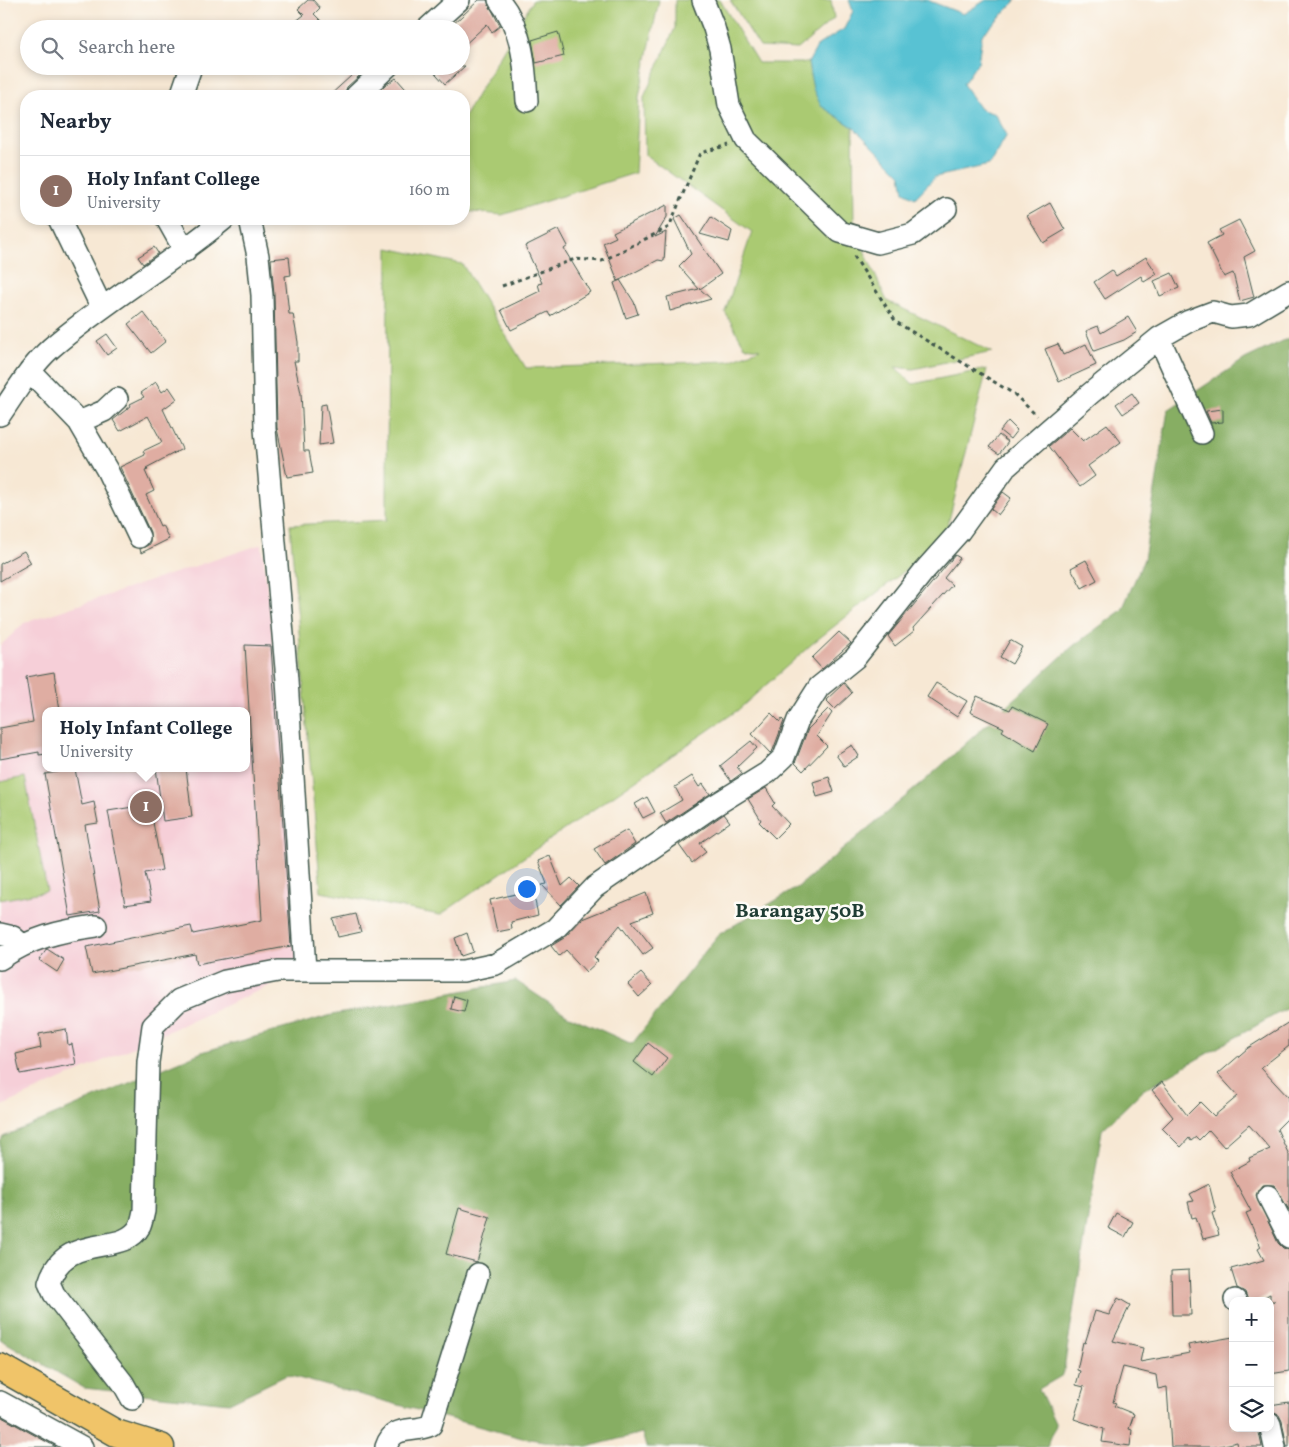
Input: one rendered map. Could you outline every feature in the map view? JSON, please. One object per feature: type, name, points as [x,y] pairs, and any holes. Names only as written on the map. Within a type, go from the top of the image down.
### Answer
[{"type":"main road","points":[[0,1368],[64,1404],[115,1440],[161,1447]]},
{"type":"street","points":[[437,20],[459,0]]},
{"type":"street","points":[[499,0],[509,13],[519,36],[525,61],[527,101]]},
{"type":"street","points":[[703,0],[716,35],[728,105],[746,140],[840,232],[878,243],[913,234],[946,209]]},
{"type":"street","points":[[183,90],[188,75]]},
{"type":"street","points":[[362,90],[378,75]]},
{"type":"street","points":[[62,225],[102,308]]},
{"type":"street","points":[[170,225],[185,251]]},
{"type":"street","points":[[0,415],[30,371],[50,349],[102,308],[185,251],[217,225]]},
{"type":"street","points":[[251,225],[258,256],[262,295],[265,429],[287,680],[305,970]]},
{"type":"street","points":[[132,1399],[123,1383],[54,1294],[49,1283],[59,1263],[82,1248],[125,1238],[139,1227],[144,1210],[148,1062],[154,1026],[179,1000],[225,981],[278,971],[463,971],[496,964],[555,929],[595,887],[696,817],[767,773],[784,756],[798,720],[819,687],[855,658],[924,571],[959,532],[1006,468],[1050,429],[1159,338],[1189,321],[1214,312],[1230,317],[1249,315],[1289,291]]},
{"type":"street","points":[[1159,338],[1202,433]]},
{"type":"street","points":[[30,371],[79,422],[106,470],[139,537]]},
{"type":"street","points":[[79,422],[104,411],[117,399]]},
{"type":"street","points":[[0,959],[34,939],[62,930],[96,926]]},
{"type":"street","points":[[0,934],[12,937],[22,945]]},
{"type":"street","points":[[1268,1196],[1289,1237]]},
{"type":"street","points":[[386,1447],[394,1433],[423,1429],[431,1425],[434,1420],[478,1274]]},
{"type":"street","points":[[0,1402],[82,1447]]},
{"type":"street","points":[[50,1429],[64,1404]]},
{"type":"street","points":[[1272,1432],[1275,1447]]},
{"type":"path","points":[[502,286],[575,259],[602,261],[669,227],[700,154],[746,140]]},
{"type":"path","points":[[840,232],[896,322],[1014,394],[1050,429]]},
{"type":"shaded area","points":[[262,544],[311,967],[0,1107],[0,646],[24,623]]},
{"type":"green space","points":[[533,0],[659,0],[639,97],[635,173],[502,215],[470,212],[470,107]]},
{"type":"green space","points":[[675,0],[720,0],[758,63],[808,63],[813,87],[820,102],[825,108],[853,127],[854,228],[887,301],[992,352],[913,369],[895,367],[913,384],[987,369],[944,540],[813,643],[738,710],[440,915],[321,892],[290,525],[387,520],[388,248],[462,264],[526,368],[729,361],[760,349],[745,347],[725,312],[752,232],[645,155],[644,97],[675,28]]},
{"type":"green space","points":[[730,0],[831,0],[834,18],[798,49],[760,47]]},
{"type":"green space","points":[[1289,338],[1289,1007],[1143,1090],[1102,1130],[1063,1375],[1039,1389],[1056,1425],[1047,1447],[646,1447],[642,1433],[587,1447],[522,1438],[287,1375],[229,1403],[84,1388],[0,1339],[0,1142],[3,1137],[202,1052],[332,1015],[516,981],[567,1015],[632,1044],[718,935],[798,887],[930,776],[1073,646],[1122,610],[1144,559],[1168,410],[1245,359]]},
{"type":"green space","points":[[25,777],[47,891],[0,900],[0,782]]},
{"type":"water","points":[[849,0],[927,0],[963,14],[986,0],[1017,0],[982,35],[978,62],[963,84],[980,109],[995,114],[1007,135],[989,165],[935,177],[915,198],[904,192],[901,175],[853,127],[821,106],[813,89],[808,63],[818,45],[844,29],[853,11]]},
{"type":"building","points":[[308,0],[313,0],[320,8],[314,14],[320,20],[298,20],[304,15],[298,9]]},
{"type":"building","points":[[479,0],[487,0],[500,26],[492,32],[487,24],[470,40],[470,20],[458,20]]},
{"type":"building","points":[[558,32],[564,56],[536,63],[532,40]]},
{"type":"building","points":[[352,75],[360,75],[346,90],[336,90]]},
{"type":"building","points":[[437,75],[455,75],[445,84]]},
{"type":"building","points":[[396,78],[407,90],[380,90]]},
{"type":"building","points":[[1050,203],[1065,230],[1043,243],[1027,216]]},
{"type":"building","points":[[667,205],[667,217],[655,237],[666,232],[664,261],[658,260],[618,281],[603,243],[616,237],[613,232]]},
{"type":"building","points":[[681,215],[721,274],[700,289],[711,299],[670,311],[667,297],[699,289],[679,266],[691,254],[674,219]]},
{"type":"building","points":[[711,217],[732,231],[729,242],[700,234]]},
{"type":"building","points":[[1239,220],[1255,251],[1244,257],[1254,297],[1240,301],[1233,273],[1224,277],[1207,243],[1222,235],[1219,230]]},
{"type":"building","points":[[559,229],[568,246],[564,249],[590,292],[550,316],[548,312],[511,330],[501,310],[540,291],[538,284],[542,283],[525,246]]},
{"type":"building","points":[[154,247],[158,253],[143,264],[138,257]]},
{"type":"building","points":[[289,257],[291,275],[285,276],[289,314],[293,314],[298,342],[298,361],[294,361],[301,393],[304,451],[309,451],[313,473],[287,477],[277,428],[274,295],[271,259]]},
{"type":"building","points":[[1146,257],[1157,274],[1144,282],[1141,276],[1105,299],[1094,282],[1112,270],[1116,276]]},
{"type":"building","points":[[1172,273],[1179,288],[1160,296],[1154,281]]},
{"type":"building","points":[[620,280],[634,302],[638,314],[626,318],[614,283]]},
{"type":"building","points":[[143,312],[166,341],[151,353],[128,324]]},
{"type":"building","points":[[1128,317],[1137,332],[1124,340],[1094,351],[1086,331],[1098,326],[1101,333]]},
{"type":"building","points":[[107,334],[117,348],[107,355],[97,341]]},
{"type":"building","points":[[1058,344],[1063,355],[1086,344],[1096,365],[1059,382],[1045,349]]},
{"type":"building","points":[[156,382],[162,392],[169,387],[177,399],[163,409],[182,449],[146,468],[148,470],[145,471],[154,491],[146,495],[160,526],[162,525],[169,539],[141,553],[140,549],[150,544],[150,532],[120,467],[145,455],[143,451],[162,442],[148,416],[120,431],[113,420],[131,406],[130,404],[144,397],[141,393]]},
{"type":"building","points":[[1132,393],[1139,403],[1123,414],[1116,404]]},
{"type":"building","points":[[326,404],[333,443],[319,445],[321,405]]},
{"type":"building","points":[[1223,409],[1223,422],[1211,423],[1206,411]]},
{"type":"building","points":[[1008,421],[1017,430],[1010,439],[1000,431]]},
{"type":"building","points":[[1107,424],[1121,442],[1088,466],[1095,476],[1080,487],[1049,446],[1070,428],[1083,441]]},
{"type":"building","points":[[999,435],[1008,442],[999,454],[989,447]]},
{"type":"building","points":[[1003,492],[1011,498],[998,515],[991,509]]},
{"type":"building","points":[[24,551],[31,563],[0,581],[0,564]]},
{"type":"building","points":[[955,555],[960,558],[944,578],[952,585],[913,628],[914,631],[895,646],[888,636]]},
{"type":"building","points":[[1086,560],[1097,580],[1082,588],[1071,568]]},
{"type":"building","points":[[839,632],[851,643],[822,669],[812,658]]},
{"type":"building","points":[[1010,640],[1022,647],[1012,664],[1000,657]]},
{"type":"building","points":[[245,645],[271,646],[291,946],[197,964],[195,954],[92,974],[86,947],[191,926],[193,934],[262,920]]},
{"type":"building","points":[[54,672],[59,707],[42,707],[42,755],[39,755],[39,752],[0,759],[0,728],[33,722],[26,677]]},
{"type":"building","points":[[844,683],[852,693],[835,709],[826,700]]},
{"type":"building","points":[[936,683],[967,701],[957,717],[927,697]]},
{"type":"building","points":[[977,696],[1010,710],[1012,706],[1048,724],[1035,751],[1002,731],[1004,728],[970,712]]},
{"type":"building","points":[[828,709],[832,713],[817,736],[827,746],[803,771],[795,763],[808,729]]},
{"type":"building","points":[[771,713],[780,722],[782,719],[784,721],[773,750],[770,753],[752,734]]},
{"type":"building","points":[[751,741],[757,748],[737,767],[742,773],[731,781],[720,766]]},
{"type":"building","points":[[852,745],[859,756],[844,766],[836,755]]},
{"type":"building","points":[[76,772],[82,805],[94,802],[98,823],[85,825],[100,911],[70,916],[45,774]]},
{"type":"building","points":[[157,772],[186,772],[192,817],[163,821]]},
{"type":"building","points":[[692,776],[699,787],[703,784],[710,794],[666,823],[660,813],[682,800],[675,787]]},
{"type":"building","points":[[829,777],[834,792],[817,797],[813,782]]},
{"type":"building","points":[[766,788],[775,803],[772,806],[789,824],[775,838],[759,822],[761,820],[748,799]]},
{"type":"building","points":[[647,797],[655,812],[643,818],[635,804]]},
{"type":"building","points":[[133,807],[136,820],[152,817],[162,870],[145,873],[151,901],[125,905],[108,811]]},
{"type":"building","points":[[724,814],[730,822],[700,843],[706,852],[692,863],[679,845]]},
{"type":"building","points":[[627,830],[635,844],[605,865],[594,849]]},
{"type":"building","points":[[550,856],[562,886],[571,878],[579,886],[561,905],[542,885],[547,884],[538,861]]},
{"type":"building","points":[[532,887],[538,915],[511,922],[512,929],[497,932],[490,900],[520,893],[519,890]]},
{"type":"building","points":[[646,893],[653,913],[632,921],[653,948],[643,955],[620,925],[594,957],[598,961],[586,972],[566,950],[559,956],[551,946],[564,938],[582,919]]},
{"type":"building","points":[[356,914],[361,932],[338,937],[333,919]]},
{"type":"building","points":[[467,933],[473,952],[461,956],[455,938]]},
{"type":"building","points":[[47,949],[64,960],[57,972],[39,960]]},
{"type":"building","points":[[641,973],[652,985],[639,997],[628,984]]},
{"type":"building","points":[[454,996],[467,1000],[464,1012],[451,1009]]},
{"type":"building","points":[[1289,1022],[1289,1046],[1261,1068],[1289,1098],[1289,1117],[1277,1129],[1289,1155],[1289,1210],[1274,1185],[1262,1185],[1256,1195],[1278,1243],[1283,1248],[1289,1250],[1289,1371],[1274,1373],[1274,1297],[1270,1297],[1270,1294],[1264,1297],[1247,1297],[1245,1292],[1237,1288],[1231,1269],[1264,1260],[1258,1249],[1261,1247],[1246,1213],[1251,1211],[1230,1172],[1250,1161],[1249,1158],[1270,1149],[1249,1125],[1224,1147],[1209,1130],[1199,1140],[1196,1137],[1191,1141],[1189,1138],[1181,1147],[1162,1128],[1173,1117],[1152,1090],[1162,1082],[1187,1115],[1200,1102],[1214,1116],[1238,1096],[1218,1074],[1248,1048]]},
{"type":"building","points":[[66,1029],[68,1045],[72,1044],[76,1064],[20,1074],[16,1054],[41,1048],[39,1034]]},
{"type":"building","points":[[648,1043],[667,1058],[653,1077],[634,1062]]},
{"type":"building","points":[[1209,1184],[1216,1212],[1212,1213],[1219,1235],[1203,1239],[1196,1217],[1192,1218],[1188,1202],[1194,1201],[1190,1194]]},
{"type":"building","points":[[459,1208],[490,1217],[477,1262],[446,1254]]},
{"type":"building","points":[[1116,1213],[1133,1222],[1125,1237],[1108,1228]]},
{"type":"building","points":[[1189,1270],[1191,1315],[1172,1315],[1171,1271]]},
{"type":"building","points":[[1118,1298],[1130,1305],[1113,1341],[1143,1348],[1140,1362],[1190,1353],[1188,1345],[1229,1338],[1229,1432],[1259,1432],[1262,1447],[1238,1447],[1237,1442],[1215,1447],[1171,1447],[1167,1387],[1158,1389],[1156,1375],[1123,1367],[1113,1402],[1116,1403],[1114,1406],[1134,1414],[1129,1429],[1132,1430],[1130,1446],[1102,1442],[1104,1429],[1074,1419],[1084,1387],[1076,1385],[1080,1371],[1077,1370],[1083,1342],[1085,1343],[1095,1311],[1109,1315]]},
{"type":"building","points":[[1289,1402],[1289,1447],[1287,1447],[1282,1421],[1279,1415],[1274,1413],[1274,1404]]},
{"type":"building","points":[[0,1416],[56,1447],[0,1447]]},
{"type":"place","name":"Holy Infant College","points":[[146,807]]},
{"type":"district","name":"Barangay 50B","points":[[800,910]]}]
